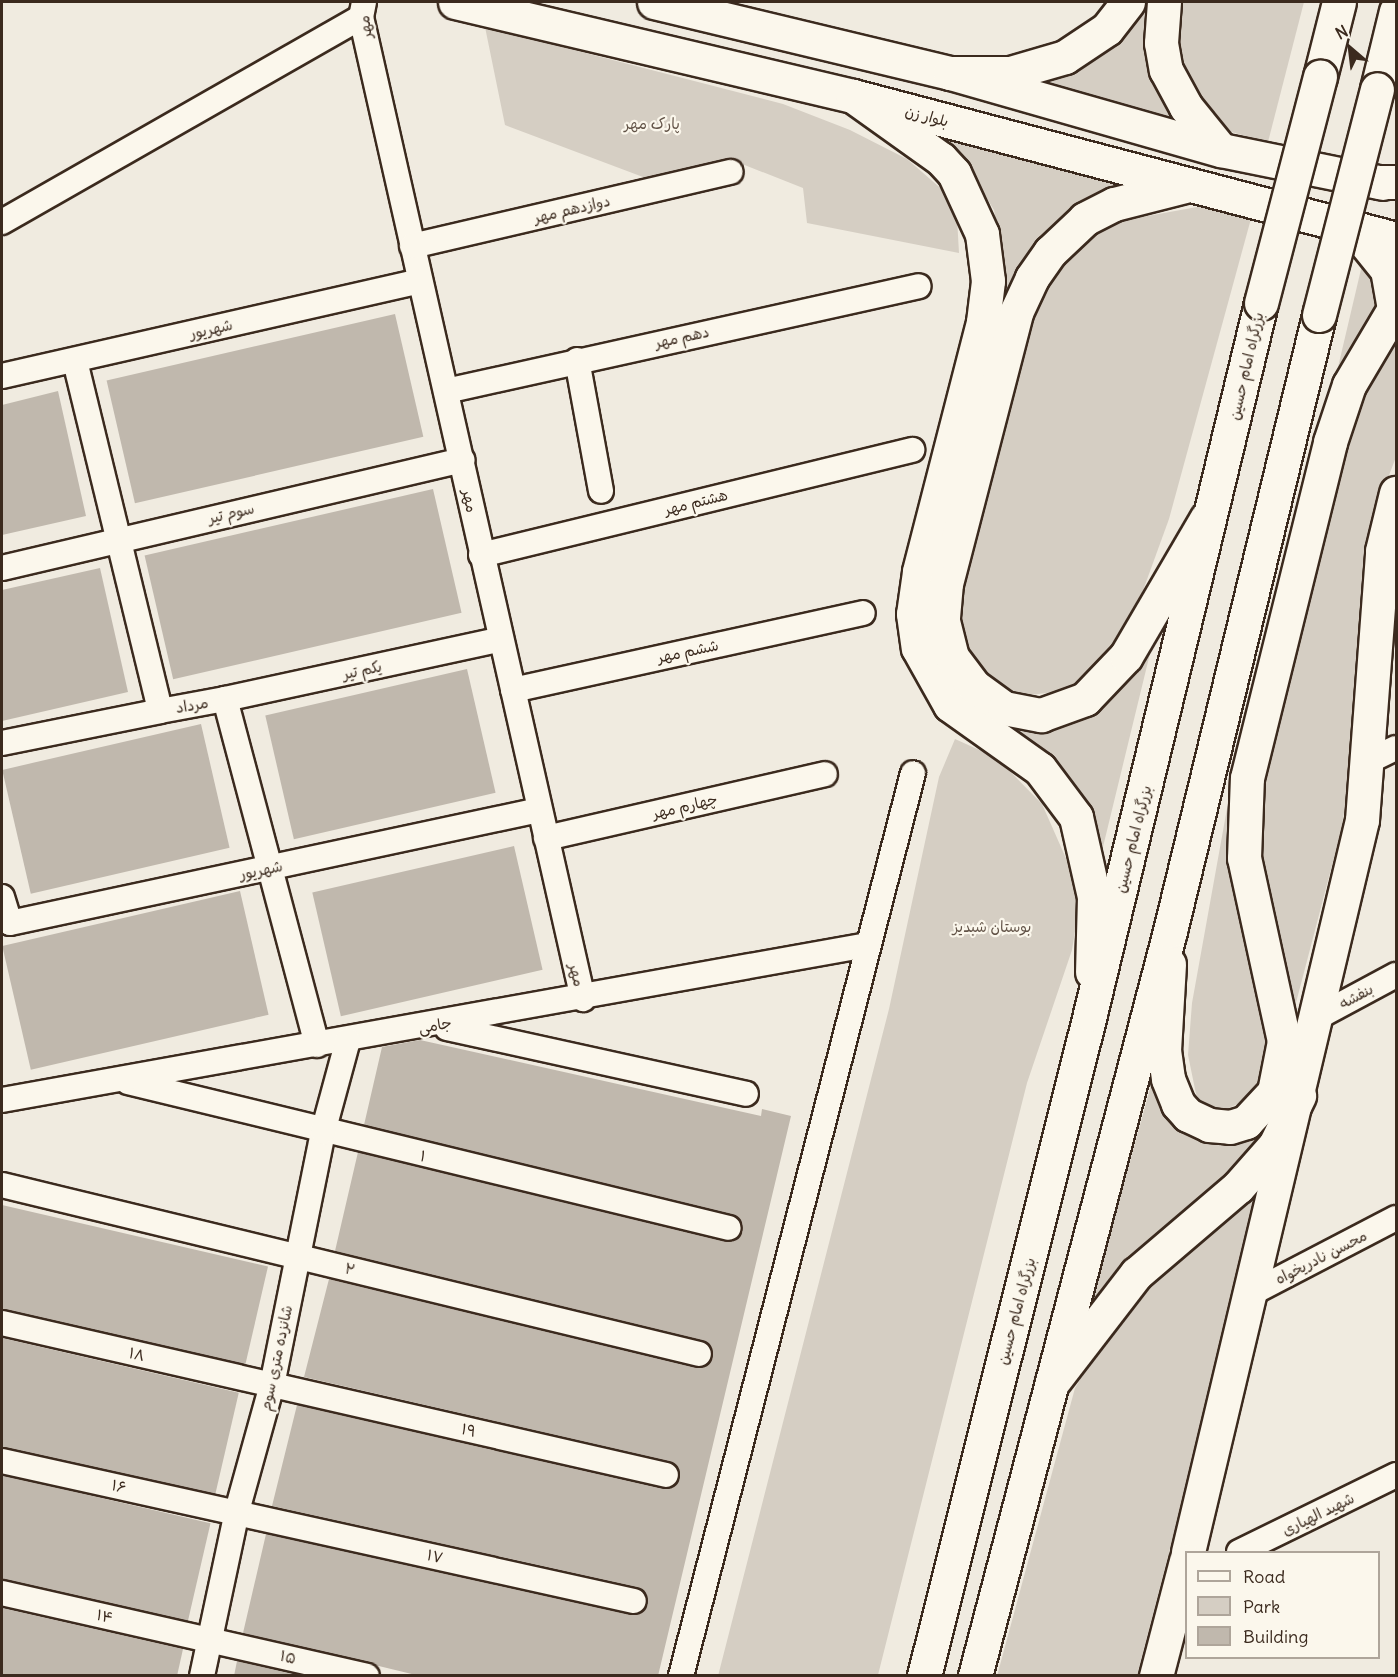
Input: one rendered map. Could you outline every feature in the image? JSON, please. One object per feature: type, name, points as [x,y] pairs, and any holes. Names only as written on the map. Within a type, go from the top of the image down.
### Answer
[{"type":"main road","name":"بلوار زن","points":[[455,2],[853,96],[1185,186],[1396,239]]},
{"type":"main road","points":[[654,2],[950,73],[1221,150],[1391,183]]},
{"type":"main road","points":[[950,73],[1010,73],[1065,57],[1107,29],[1128,2]]},
{"type":"main road","points":[[1164,2],[1161,43],[1166,70],[1186,107],[1221,150]]},
{"type":"main road","name":"بزرگراه امام حسین","points":[[924,1676],[1090,1014],[1214,507],[1261,303],[1339,2]]},
{"type":"main road","points":[[975,1676],[1170,931],[1319,315],[1396,11]]},
{"type":"main road","points":[[853,96],[941,159],[958,182],[981,234],[988,281],[982,322],[919,572],[913,614],[918,648],[950,705],[1040,769],[1077,817],[1094,897],[1090,1014]]},
{"type":"main road","points":[[1185,186],[1114,204],[1085,219],[1050,252],[1032,278],[1016,314],[946,583],[943,621],[947,643],[960,670],[989,699],[1019,713],[1066,710],[1084,699],[1126,656],[1214,507]]},
{"type":"main road","points":[[1170,931],[1164,1050],[1172,1091],[1188,1115],[1209,1125],[1230,1127],[1246,1122],[1274,1092],[1284,1041],[1244,858],[1247,778],[1330,442],[1349,385],[1394,309],[1387,270],[1353,229]]},
{"type":"main road","points":[[1190,1551],[1246,1296],[1299,1096],[1362,820],[1365,763],[1396,493]]},
{"type":"main road","points":[[1049,1387],[1136,1274],[1238,1187],[1275,1145],[1299,1096]]},
{"type":"main road","points":[[1156,1676],[1185,1572]]},
{"type":"street","points":[[2,222],[363,9]]},
{"type":"street","name":"مهر","points":[[363,9],[419,281],[462,460],[498,640],[513,690],[583,999]]},
{"type":"street","name":"دوازدهم مهر","points":[[412,246],[731,172]]},
{"type":"street","name":"شهریور","points":[[2,376],[419,281]]},
{"type":"street","name":"دهم مهر","points":[[446,391],[576,360],[918,286]]},
{"type":"street","points":[[576,360],[601,491]]},
{"type":"street","name":"مرداد","points":[[75,361],[160,711],[225,699],[317,1045]]},
{"type":"street","name":"هشتم مهر","points":[[481,555],[912,450]]},
{"type":"street","name":"سوم تیر","points":[[2,568],[462,460]]},
{"type":"street","name":"ششم مهر","points":[[513,690],[863,613]]},
{"type":"street","name":"یکم تیر","points":[[225,699],[498,640]]},
{"type":"street","points":[[2,743],[160,711]]},
{"type":"street","points":[[1365,763],[1396,748]]},
{"type":"street","points":[[681,1676],[913,773]]},
{"type":"street","name":"چهارم مهر","points":[[546,838],[825,774]]},
{"type":"street","name":"شهریور","points":[[2,897],[6,924],[539,810]]},
{"type":"street","name":"جامی","points":[[2,1100],[583,999],[867,945]]},
{"type":"street","name":"بنفشه","points":[[1316,1018],[1396,975]]},
{"type":"street","points":[[434,1025],[746,1094]]},
{"type":"street","name":"شانزده متری سوم","points":[[202,1676],[237,1511],[272,1385],[323,1132],[348,1040]]},
{"type":"street","name":"۱","points":[[119,1080],[323,1132],[729,1228]]},
{"type":"street","name":"۲","points":[[2,1185],[699,1354]]},
{"type":"street","name":"محسن نادریخواه","points":[[1246,1296],[1396,1218]]},
{"type":"street","name":"۱۸","points":[[2,1323],[272,1385]]},
{"type":"street","name":"۱۹","points":[[272,1385],[666,1475]]},
{"type":"street","name":"۱۶","points":[[2,1461],[237,1511]]},
{"type":"street","name":"شهید الهیاری","points":[[1241,1551],[1396,1475]]},
{"type":"street","name":"۱۷","points":[[237,1511],[634,1601]]},
{"type":"street","name":"۱۴","points":[[2,1593],[209,1639]]},
{"type":"street","name":"۱۵","points":[[209,1639],[367,1676]]},
{"type":"green space","points":[[1140,2],[1153,2],[1186,122],[1030,81]]},
{"type":"green space","points":[[1177,2],[1304,2],[1268,142],[1220,129],[1182,75],[1175,29]]},
{"type":"green space","name":"پارک مهر","points":[[485,27],[783,104],[850,130],[907,159],[945,192],[957,218],[959,253],[807,223],[803,188],[737,162],[651,180],[505,125]]},
{"type":"green space","points":[[929,132],[1141,188],[1079,204],[1056,222],[1026,255],[999,318],[1003,265],[994,210],[973,176]]},
{"type":"green space","points":[[1208,205],[1252,215],[1169,519],[1141,596],[1101,666],[1070,690],[1022,696],[1002,689],[967,653],[958,617],[958,587],[1038,303],[1070,251],[1109,223]]},
{"type":"green space","points":[[1362,265],[1375,269],[1386,297],[1331,397]]},
{"type":"green space","points":[[1396,338],[1396,457],[1378,504],[1351,769],[1341,831],[1292,1018],[1256,864],[1270,746],[1344,428],[1385,348]]},
{"type":"green space","points":[[1154,637],[1102,851],[1015,732],[1059,728],[1084,717]]},
{"type":"green space","name":"بوستان شبدیز","points":[[955,739],[997,758],[1042,804],[1076,881],[1078,913],[1072,950],[1027,1083],[878,1675],[718,1676],[889,1009],[939,777]]},
{"type":"green space","points":[[1228,803],[1230,855],[1269,1027],[1267,1072],[1249,1099],[1224,1110],[1203,1104],[1196,1094],[1188,1055],[1192,1003]]},
{"type":"green space","points":[[1154,1074],[1226,1142],[1247,1140],[1272,1125],[1273,1135],[1090,1307]]},
{"type":"green space","points":[[1265,1184],[1137,1675],[997,1676],[1075,1388],[1132,1292]]},
{"type":"building","points":[[395,314],[423,437],[135,503],[107,381]]},
{"type":"building","points":[[58,391],[86,516],[2,535],[2,405]]},
{"type":"building","points":[[433,489],[462,613],[173,679],[145,556]]},
{"type":"building","points":[[100,568],[128,692],[2,721],[2,590]]},
{"type":"building","points":[[467,669],[496,793],[294,839],[265,716]]},
{"type":"building","points":[[201,724],[230,848],[31,894],[2,770]]},
{"type":"building","points":[[514,846],[543,970],[341,1016],[312,893]]},
{"type":"building","points":[[240,891],[269,1015],[31,1070],[2,946]]},
{"type":"building","points":[[420,1040],[761,1116],[762,1109],[791,1116],[658,1676],[420,1676],[243,1633],[266,1534],[631,1615],[639,1614],[648,1605],[647,1596],[637,1587],[272,1506],[297,1405],[663,1489],[671,1488],[680,1479],[679,1470],[669,1461],[304,1377],[329,1279],[696,1368],[704,1367],[713,1358],[712,1349],[702,1340],[335,1251],[358,1152],[726,1242],[734,1241],[743,1232],[742,1223],[732,1214],[364,1125],[382,1047]]},
{"type":"building","points":[[2,1205],[268,1266],[245,1368],[2,1312]]},
{"type":"building","points":[[2,1338],[239,1393],[214,1499],[2,1450]]},
{"type":"building","points":[[2,1475],[211,1523],[187,1624],[2,1582]]},
{"type":"building","points":[[2,1608],[183,1649],[177,1676],[2,1676]]},
{"type":"building","points":[[237,1661],[301,1676],[234,1676]]}]
